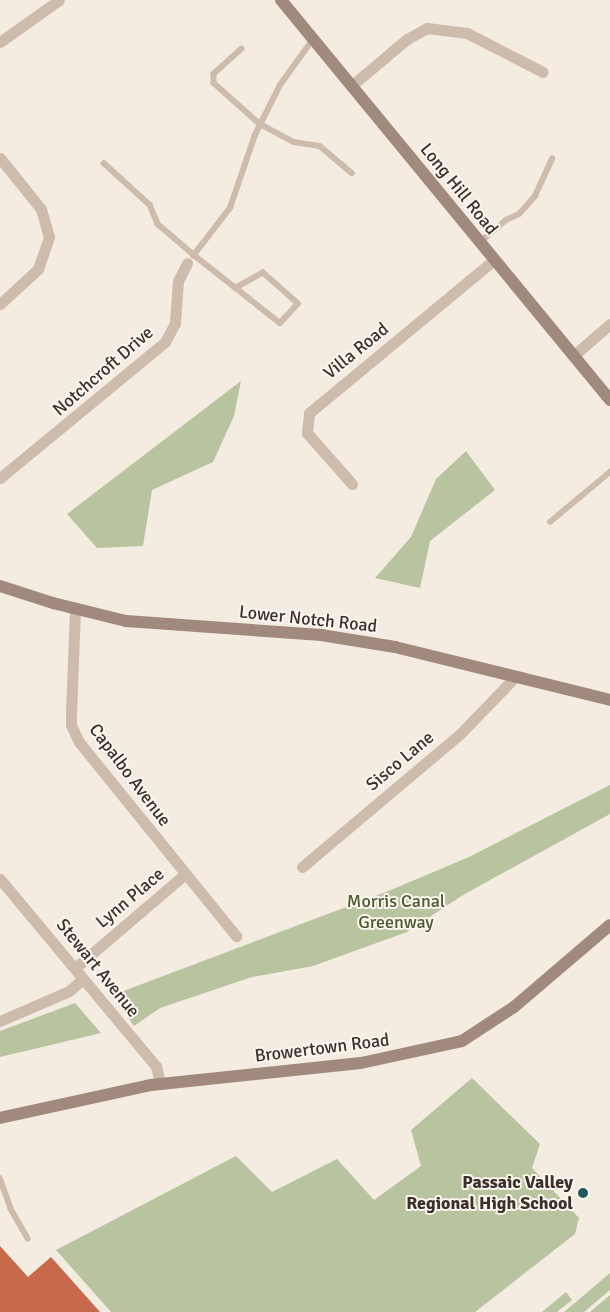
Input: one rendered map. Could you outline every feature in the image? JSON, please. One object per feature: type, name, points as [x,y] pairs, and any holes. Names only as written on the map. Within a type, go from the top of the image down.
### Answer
[{"type":"street","points":[[0,42],[59,0]]},
{"type":"street","name":"Long Hill Road","points":[[281,0],[610,400]]},
{"type":"street","points":[[351,86],[407,39],[427,28],[467,33],[542,72]]},
{"type":"street","points":[[0,158],[41,208],[49,237],[38,269],[0,304]]},
{"type":"street","name":"Notchcroft Drive","points":[[0,478],[165,342],[175,323],[178,281],[191,259]]},
{"type":"street","name":"Villa Road","points":[[352,484],[307,433],[309,414],[494,260]]},
{"type":"street","points":[[573,356],[610,324]]},
{"type":"street","name":"Lower Notch Road","points":[[0,586],[75,609],[140,622],[322,635],[436,655],[610,700]]},
{"type":"street","name":"Capalbo Avenue","points":[[75,609],[71,712],[75,733],[236,936]]},
{"type":"street","name":"Sisco Lane","points":[[302,868],[460,734],[516,676]]},
{"type":"street","name":"Lynn Place","points":[[74,968],[185,874]]},
{"type":"street","name":"Stewart Avenue","points":[[0,878],[156,1066],[160,1084]]},
{"type":"street","name":"Browertown Road","points":[[0,1118],[160,1084],[361,1063],[462,1041],[514,1007],[610,925]]},
{"type":"street","points":[[0,1021],[69,991],[83,979]]},
{"type":"lane","points":[[191,259],[230,208],[260,124],[280,85],[313,39]]},
{"type":"lane","points":[[242,49],[214,74],[214,82],[260,124],[294,142],[320,146],[352,172]]},
{"type":"lane","points":[[480,242],[506,220],[519,214],[535,196],[552,159]]},
{"type":"lane","points":[[104,163],[150,205],[158,224],[191,259],[236,288],[280,323],[298,304],[263,273],[236,288]]},
{"type":"lane","points":[[550,522],[610,472]]},
{"type":"lane","points":[[0,1178],[11,1209],[28,1239]]},
{"type":"green space","points":[[241,381],[234,416],[213,462],[152,490],[143,546],[97,548],[67,514]]},
{"type":"green space","points":[[466,451],[495,490],[430,541],[420,588],[375,578],[411,537],[436,479]]},
{"type":"green space","name":"Morris Canal Greenway","points":[[610,785],[610,814],[463,895],[407,932],[313,966],[252,977],[160,1008],[134,1026],[113,995],[386,892],[469,857]]},
{"type":"green space","points":[[75,1003],[101,1033],[0,1057],[0,1031]]},
{"type":"green space","points":[[472,1078],[540,1144],[532,1168],[579,1218],[575,1234],[475,1312],[111,1312],[56,1250],[236,1156],[272,1192],[337,1159],[374,1200],[421,1166],[411,1130]]},
{"type":"green space","points":[[610,1273],[610,1290],[584,1312],[564,1312]]},
{"type":"green space","points":[[566,1292],[572,1300],[557,1312],[542,1312]]},
{"type":"green space","points":[[610,1295],[610,1312],[590,1312]]},
{"type":"building","points":[[0,1246],[28,1277],[51,1257],[100,1312],[0,1312]]},
{"type":"place","name":"Passaic Valley Regional High School","points":[[583,1193]]}]
